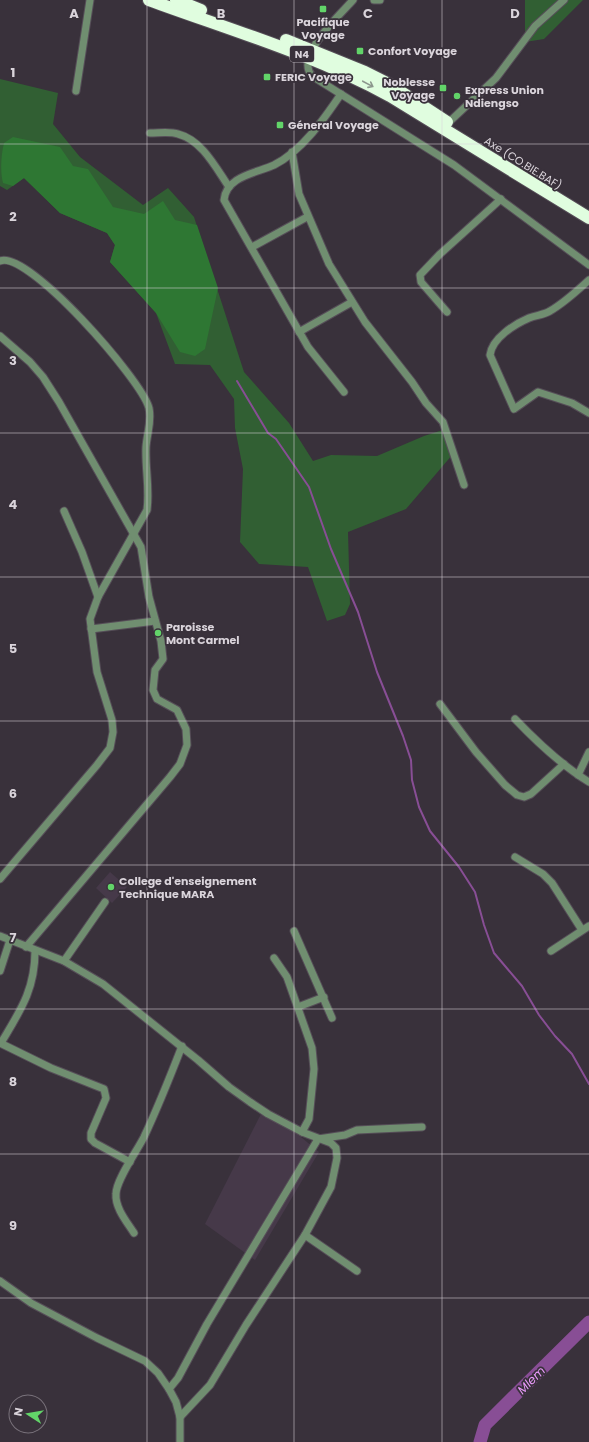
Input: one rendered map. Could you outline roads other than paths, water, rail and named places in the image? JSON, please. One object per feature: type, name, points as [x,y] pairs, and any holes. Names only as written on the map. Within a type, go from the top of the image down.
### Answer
[{"type":"highway","name":"N4","points":[[149,0],[177,3],[310,53],[364,82],[416,107],[446,126]]},
{"type":"highway","name":"Axe (CO.BIE.BAF)","points":[[446,126],[589,209]]},
{"type":"highway","name":"Axe (CO.BIE.BAF)","points":[[446,126],[589,218]]},
{"type":"street","points":[[76,91],[90,0]]},
{"type":"street","points":[[353,0],[310,53],[308,66],[310,74],[454,165],[589,265]]},
{"type":"street","points":[[374,0],[380,0]]},
{"type":"street","points":[[446,126],[496,78],[535,26],[564,0]]},
{"type":"street","points":[[341,94],[315,128],[292,152],[278,162],[248,174],[229,187],[224,200],[299,332],[322,367],[344,392]]},
{"type":"street","points":[[150,133],[177,133],[187,137],[203,151],[229,187]]},
{"type":"street","points":[[292,152],[295,181],[307,216],[329,264],[352,302],[380,342],[412,382],[426,403],[440,418],[445,427],[464,485]]},
{"type":"street","points":[[447,312],[421,282],[420,275],[440,254],[501,199]]},
{"type":"street","points":[[252,247],[307,216]]},
{"type":"street","points":[[0,261],[6,259],[11,261],[36,277],[68,305],[125,369],[149,407],[150,423],[146,447],[146,469],[149,495],[147,510],[134,536],[98,597],[90,619],[97,672],[112,720],[113,732],[110,748],[0,879]]},
{"type":"street","points":[[589,280],[576,293],[551,311],[530,317],[506,332],[492,347],[490,355],[514,409],[538,392],[572,403],[589,413]]},
{"type":"street","points":[[299,332],[352,302]]},
{"type":"street","points":[[0,336],[30,362],[43,377],[78,434],[134,536],[138,540],[143,554],[148,597],[161,641],[162,658],[155,670],[153,690],[157,698],[178,710],[186,729],[187,745],[180,764],[148,805],[26,947]]},
{"type":"street","points":[[64,511],[82,552],[98,597]]},
{"type":"street","points":[[91,629],[155,621]]},
{"type":"street","points":[[440,704],[476,752],[505,785],[517,795],[524,797],[531,794],[564,764]]},
{"type":"street","points":[[515,719],[535,740],[578,775],[589,782]]},
{"type":"street","points":[[578,775],[589,752]]},
{"type":"street","points":[[515,857],[543,874],[552,882],[586,928],[551,951]]},
{"type":"street","points":[[64,961],[105,902]]},
{"type":"street","points":[[294,931],[332,1018]]},
{"type":"street","points":[[0,936],[35,951],[64,961],[103,984],[182,1046],[228,1087],[268,1114],[302,1132],[331,1143],[336,1148],[337,1158],[331,1187],[305,1235],[246,1325],[210,1385],[180,1418]]},
{"type":"street","points":[[0,972],[10,940]]},
{"type":"street","points":[[35,951],[35,968],[32,986],[21,1010],[0,1043],[51,1068],[104,1089],[106,1098],[91,1133],[91,1139],[95,1143],[130,1162]]},
{"type":"street","points":[[274,958],[287,977],[312,1048],[314,1070],[309,1119],[302,1132]]},
{"type":"street","points":[[298,1007],[324,997]]},
{"type":"street","points":[[134,1233],[117,1204],[116,1194],[118,1184],[160,1102],[182,1046]]},
{"type":"street","points":[[318,1139],[346,1135],[357,1130],[422,1127]]},
{"type":"street","points":[[169,1389],[178,1378],[207,1324],[318,1139]]},
{"type":"street","points":[[305,1235],[357,1271]]},
{"type":"street","points":[[0,1281],[31,1303],[97,1338],[145,1361],[158,1373],[176,1402],[180,1418],[180,1442]]},
{"type":"waterway","points":[[237,381],[268,433],[276,439],[309,487],[331,549],[358,612],[377,672],[403,736],[411,760],[412,780],[419,807],[430,831],[459,867],[475,892],[484,925],[494,953],[522,986],[539,1015],[555,1036],[572,1054],[589,1084]]},
{"type":"waterway","name":"Mlem","points":[[480,1442],[485,1425],[589,1322]]},
{"type":"place","name":"Pacifique Voyage","points":[[323,9]]},
{"type":"place","name":"Confort Voyage","points":[[360,51]]},
{"type":"place","name":"FERIC Voyage","points":[[267,77]]},
{"type":"place","name":"Noblesse Voyage","points":[[443,88]]},
{"type":"place","name":"Express Union Ndiengso","points":[[457,96]]},
{"type":"place","name":"Géneral Voyage","points":[[280,125]]},
{"type":"place","name":"Paroisse Mont Carmel","points":[[158,633]]},
{"type":"place","name":"College d'enseignement Technique MARA","points":[[111,887]]}]
